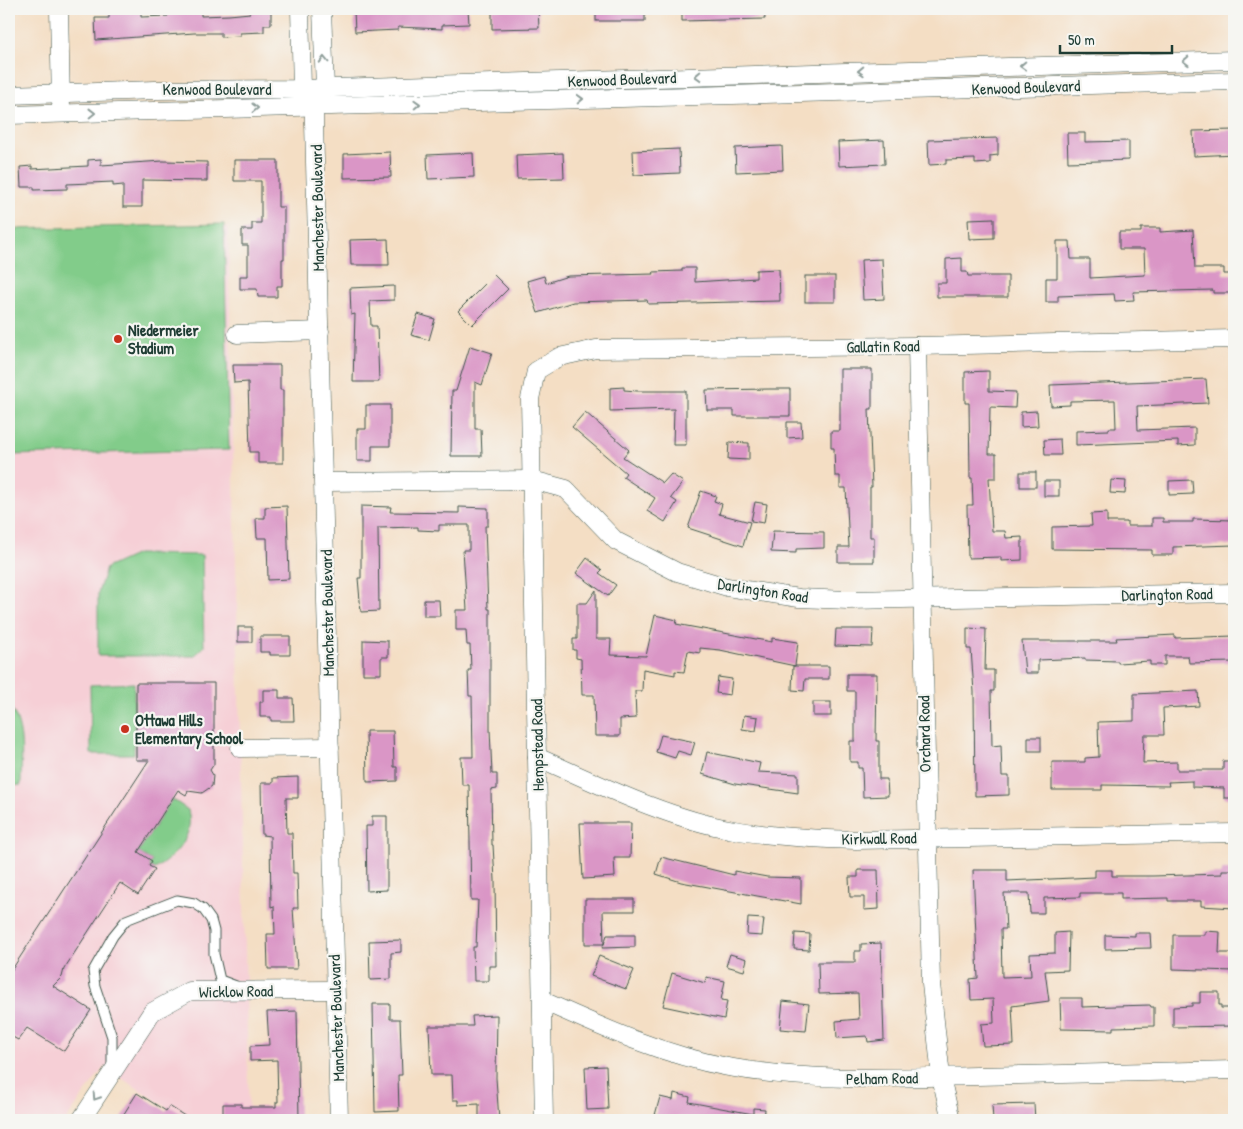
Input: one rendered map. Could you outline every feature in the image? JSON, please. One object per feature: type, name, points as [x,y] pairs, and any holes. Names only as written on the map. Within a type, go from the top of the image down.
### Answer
[{"type":"street","points":[[59,9],[61,114]]},
{"type":"street","points":[[300,9],[302,88],[314,106],[325,88],[322,9]]},
{"type":"street","name":"Kenwood Boulevard","points":[[9,95],[325,88],[1234,60]]},
{"type":"street","name":"Kenwood Boulevard","points":[[9,116],[1234,81]]},
{"type":"street","name":"Manchester Boulevard","points":[[314,106],[339,1120]]},
{"type":"street","points":[[237,334],[320,331]]},
{"type":"street","name":"Gallatin Road","points":[[536,371],[559,357],[596,349],[917,346],[1234,339]]},
{"type":"street","name":"Orchard Road","points":[[917,346],[926,837],[931,984],[941,1077],[951,1120]]},
{"type":"street","name":"Hempstead Road","points":[[536,371],[530,399],[544,1120]]},
{"type":"street","name":"Darlington Road","points":[[324,482],[532,480],[566,489],[616,541],[677,572],[727,587],[799,598],[922,599],[1234,593]]},
{"type":"street","points":[[240,748],[330,747]]},
{"type":"street","name":"Kirkwall Road","points":[[537,757],[622,794],[688,818],[733,830],[812,838],[856,840],[926,837],[1234,833]]},
{"type":"street","name":"Wicklow Road","points":[[81,1120],[152,1012],[190,992],[335,990]]},
{"type":"street","name":"Pelham Road","points":[[543,1001],[628,1039],[726,1066],[783,1076],[851,1079],[1234,1070]]},
{"type":"lane","points":[[112,1074],[112,1037],[95,986],[93,971],[113,936],[126,920],[177,900],[194,903],[211,920],[214,931],[214,954],[220,980],[248,991]]},
{"type":"shaded area","name":"Ottawa Hills Elementary School","points":[[228,227],[249,1120],[187,1120],[104,1067],[66,1120],[9,1120],[9,231]]},
{"type":"green space","name":"Niedermeier Stadium","points":[[224,224],[229,450],[9,455],[9,229]]},
{"type":"green space","points":[[137,554],[202,555],[204,647],[194,656],[98,656],[98,593],[106,568]]},
{"type":"green space","points":[[134,683],[134,754],[91,754],[90,685]]},
{"type":"green space","points":[[9,705],[18,723],[22,754],[21,785],[11,786],[11,826],[9,837]]},
{"type":"green space","points":[[172,799],[188,810],[189,829],[182,845],[170,858],[155,869],[149,866],[152,861],[138,852]]},
{"type":"building","points":[[109,9],[141,10],[141,17],[168,16],[167,12],[201,11],[201,16],[229,15],[250,13],[250,9],[261,9],[262,11],[271,10],[271,25],[264,25],[264,32],[240,33],[240,36],[221,37],[221,33],[194,33],[96,40],[95,18],[109,18]]},
{"type":"building","points":[[387,9],[387,11],[468,9],[469,24],[442,25],[442,29],[398,27],[398,30],[355,32],[354,10]]},
{"type":"building","points":[[492,9],[538,9],[539,28],[492,29]]},
{"type":"building","points":[[596,9],[645,9],[645,21],[596,21]]},
{"type":"building","points":[[682,9],[764,9],[765,19],[682,21]]},
{"type":"building","points":[[1234,130],[1234,154],[1194,156],[1193,131]]},
{"type":"building","points":[[1067,133],[1085,133],[1085,142],[1129,141],[1129,160],[1068,162]]},
{"type":"building","points":[[998,138],[998,155],[990,156],[990,163],[975,164],[975,159],[946,160],[946,164],[929,165],[928,140]]},
{"type":"building","points":[[884,140],[885,164],[839,166],[838,142]]},
{"type":"building","points":[[782,146],[783,170],[736,172],[735,148]]},
{"type":"building","points":[[679,149],[680,173],[634,175],[633,151]]},
{"type":"building","points":[[390,152],[391,177],[344,178],[344,154]]},
{"type":"building","points":[[473,153],[474,177],[428,179],[427,155]]},
{"type":"building","points":[[563,153],[564,178],[517,179],[516,155]]},
{"type":"building","points":[[101,159],[101,165],[163,161],[207,162],[207,181],[142,180],[142,207],[123,207],[123,185],[113,186],[113,182],[67,184],[67,189],[34,190],[34,187],[21,187],[20,167],[32,166],[32,169],[88,166],[88,160]]},
{"type":"building","points":[[234,160],[278,160],[278,207],[284,207],[284,259],[282,259],[282,286],[277,286],[277,297],[258,297],[257,289],[240,289],[240,276],[248,276],[248,245],[242,245],[242,230],[252,230],[252,223],[261,223],[261,181],[234,181]]},
{"type":"building","points":[[994,218],[994,238],[969,239],[968,219]]},
{"type":"building","points":[[1141,228],[1160,228],[1160,232],[1193,230],[1195,268],[1224,268],[1224,274],[1234,274],[1234,293],[1213,293],[1213,290],[1133,292],[1134,300],[1115,301],[1114,294],[1058,296],[1058,302],[1046,302],[1046,278],[1057,278],[1057,241],[1070,241],[1071,259],[1090,259],[1090,278],[1145,275],[1144,249],[1119,249],[1119,232],[1141,232]]},
{"type":"building","points":[[388,239],[389,265],[351,265],[350,240]]},
{"type":"building","points":[[962,258],[962,272],[967,272],[968,276],[1008,276],[1008,297],[937,297],[937,283],[946,283],[946,259]]},
{"type":"building","points":[[882,259],[884,299],[863,300],[861,260]]},
{"type":"building","points":[[682,268],[695,268],[695,282],[756,278],[756,270],[779,269],[780,301],[648,304],[647,300],[573,302],[538,313],[527,281],[544,276],[546,283],[568,276],[654,274],[653,272],[682,271]]},
{"type":"building","points":[[494,275],[508,289],[472,325],[458,311]]},
{"type":"building","points":[[805,276],[835,276],[835,302],[805,302]]},
{"type":"building","points":[[394,286],[394,300],[370,301],[371,326],[377,326],[379,382],[353,382],[355,314],[351,315],[350,288]]},
{"type":"building","points":[[418,314],[435,319],[429,340],[411,335]]},
{"type":"building","points":[[470,346],[492,353],[482,385],[475,382],[475,429],[481,429],[482,456],[451,456],[452,391],[456,391]]},
{"type":"building","points":[[233,365],[280,365],[280,390],[283,390],[283,463],[258,463],[258,452],[250,452],[248,382],[234,383]]},
{"type":"building","points":[[840,369],[872,369],[872,409],[869,409],[872,487],[870,487],[870,537],[874,537],[874,562],[838,562],[838,547],[849,547],[846,488],[840,488],[840,476],[835,476],[834,448],[831,448],[831,431],[840,431]]},
{"type":"building","points":[[989,371],[989,391],[1016,392],[1015,408],[990,407],[989,454],[996,454],[996,478],[989,478],[992,531],[1005,531],[1006,538],[1022,537],[1022,560],[1001,561],[1001,557],[968,558],[967,505],[973,505],[972,478],[970,478],[969,403],[965,403],[965,372]]},
{"type":"building","points":[[1206,379],[1208,403],[1137,406],[1138,430],[1195,428],[1195,445],[1178,446],[1178,441],[1076,445],[1076,431],[1116,428],[1115,400],[1070,401],[1070,405],[1051,406],[1050,385]]},
{"type":"building","points":[[624,387],[624,390],[637,391],[686,391],[686,445],[673,445],[674,409],[610,411],[610,388]]},
{"type":"building","points":[[790,389],[790,416],[734,416],[734,410],[707,410],[706,390]]},
{"type":"building","points":[[366,405],[390,405],[390,446],[372,446],[372,461],[357,461],[357,429],[366,429]]},
{"type":"building","points":[[1037,411],[1038,426],[1021,427],[1021,412]]},
{"type":"building","points":[[585,412],[629,450],[623,457],[663,483],[671,474],[683,482],[671,498],[677,502],[665,522],[647,511],[655,498],[623,477],[626,473],[572,427]]},
{"type":"building","points":[[787,422],[801,422],[802,437],[787,438]]},
{"type":"building","points":[[1060,439],[1061,455],[1045,455],[1044,440]]},
{"type":"building","points":[[729,442],[749,443],[749,460],[728,459]]},
{"type":"building","points":[[1020,472],[1036,472],[1036,487],[1020,487]]},
{"type":"building","points":[[1111,480],[1126,481],[1125,494],[1110,493]]},
{"type":"building","points":[[1192,480],[1193,494],[1169,495],[1169,481]]},
{"type":"building","points":[[1044,481],[1059,481],[1059,496],[1044,496]]},
{"type":"building","points":[[701,491],[716,496],[714,501],[722,504],[719,514],[750,522],[743,546],[688,528]]},
{"type":"building","points":[[755,502],[767,504],[764,523],[751,521]]},
{"type":"building","points":[[287,506],[289,579],[268,580],[267,538],[257,538],[256,518],[265,518],[265,507]]},
{"type":"building","points":[[361,506],[391,507],[390,512],[459,513],[459,507],[488,508],[488,526],[485,526],[488,609],[490,609],[490,729],[492,774],[497,774],[497,789],[491,790],[496,966],[489,966],[489,981],[474,981],[473,947],[476,947],[478,900],[471,900],[469,785],[462,785],[461,757],[473,757],[472,696],[469,696],[468,670],[471,670],[470,645],[467,645],[466,630],[456,630],[456,610],[467,610],[463,550],[469,550],[469,525],[439,525],[439,531],[418,530],[418,527],[378,528],[379,611],[361,612],[358,578],[361,578]]},
{"type":"building","points":[[1107,513],[1107,522],[1127,522],[1127,526],[1152,526],[1152,518],[1163,518],[1163,522],[1193,522],[1193,519],[1234,520],[1234,545],[1173,547],[1173,555],[1152,555],[1152,550],[1052,549],[1052,527],[1092,526],[1091,514]]},
{"type":"building","points":[[773,531],[824,532],[824,548],[796,549],[796,553],[771,552]]},
{"type":"building","points":[[587,558],[602,570],[599,573],[616,585],[608,596],[576,573]]},
{"type":"building","points":[[596,590],[596,639],[611,639],[610,655],[646,656],[655,615],[677,620],[676,624],[772,642],[772,638],[798,642],[795,666],[720,650],[700,648],[700,653],[688,651],[684,672],[675,671],[675,675],[643,669],[642,691],[635,691],[636,718],[620,719],[620,736],[595,736],[594,695],[582,695],[581,659],[576,658],[576,650],[573,650],[573,639],[577,639],[577,603],[587,603]]},
{"type":"building","points":[[424,600],[439,600],[440,616],[424,616]]},
{"type":"building","points":[[238,627],[252,627],[252,642],[238,642]]},
{"type":"building","points":[[967,628],[986,629],[985,670],[994,670],[994,691],[991,691],[992,746],[1001,745],[1002,776],[1009,776],[1009,795],[975,796],[974,692],[971,649],[967,649]]},
{"type":"building","points":[[836,629],[873,629],[872,647],[835,646]]},
{"type":"building","points":[[1175,635],[1175,638],[1234,636],[1234,662],[1189,663],[1188,656],[1165,656],[1165,665],[1150,665],[1150,661],[1118,663],[1118,661],[1085,660],[1085,658],[1038,660],[1038,673],[1025,673],[1022,641],[1117,641],[1116,638]]},
{"type":"building","points":[[260,636],[290,636],[290,655],[270,655],[270,652],[260,652]]},
{"type":"building","points":[[363,640],[388,641],[388,657],[381,657],[381,674],[363,674]]},
{"type":"building","points":[[793,666],[829,666],[829,679],[805,679],[804,691],[792,690]]},
{"type":"building","points":[[847,674],[877,674],[876,741],[879,741],[879,779],[887,779],[888,796],[863,797],[862,768],[858,768],[858,762],[850,762],[850,741],[855,741],[855,691],[847,691]]},
{"type":"building","points":[[718,677],[732,679],[730,695],[716,693]]},
{"type":"building","name":"Ottawa Hills Elementary School","points":[[136,683],[214,683],[214,764],[210,770],[213,775],[212,786],[202,793],[188,791],[186,795],[178,790],[138,852],[152,861],[149,866],[155,869],[138,895],[120,883],[64,969],[62,977],[53,986],[91,1010],[64,1051],[27,1028],[18,1040],[9,1035],[9,974],[149,760],[136,760]]},
{"type":"building","points":[[263,690],[279,690],[279,698],[293,698],[294,721],[271,721],[271,717],[260,717],[260,702],[263,702]]},
{"type":"building","points":[[1198,691],[1199,706],[1163,708],[1164,735],[1144,735],[1143,763],[1177,762],[1177,770],[1223,770],[1223,761],[1234,761],[1234,798],[1224,798],[1224,788],[1192,787],[1192,781],[1168,782],[1169,786],[1102,785],[1102,790],[1052,790],[1052,762],[1085,762],[1085,758],[1099,757],[1098,722],[1134,721],[1134,694]]},
{"type":"building","points":[[813,702],[831,702],[831,716],[813,716]]},
{"type":"building","points":[[744,715],[758,717],[756,731],[742,729]]},
{"type":"building","points":[[366,731],[393,731],[394,767],[397,767],[397,781],[367,782]]},
{"type":"building","points":[[661,735],[695,742],[691,755],[678,751],[675,758],[656,752]]},
{"type":"building","points":[[1028,737],[1041,737],[1041,751],[1028,751]]},
{"type":"building","points":[[707,752],[760,763],[758,772],[798,774],[798,793],[735,784],[702,774]]},
{"type":"building","points":[[298,777],[298,798],[286,798],[287,833],[292,833],[293,873],[297,873],[298,908],[293,908],[297,969],[268,969],[267,934],[275,934],[274,906],[271,907],[270,836],[262,835],[261,783],[273,783],[273,778]]},
{"type":"building","points":[[372,816],[387,816],[387,890],[367,891],[366,826],[372,826]]},
{"type":"building","points":[[580,823],[631,823],[630,858],[614,858],[615,877],[583,879]]},
{"type":"building","points":[[661,857],[734,875],[734,871],[767,877],[801,878],[801,904],[681,882],[656,874]]},
{"type":"building","points":[[858,870],[878,870],[879,909],[864,910],[864,897],[850,897],[849,877],[858,877]]},
{"type":"building","points":[[973,870],[1007,870],[1007,881],[1095,877],[1095,870],[1112,870],[1112,876],[1153,876],[1222,874],[1222,870],[1234,870],[1234,908],[1201,906],[1201,901],[1168,901],[1168,898],[1121,899],[1121,893],[1080,893],[1080,897],[1044,898],[1044,913],[1030,913],[1029,893],[1004,893],[1006,929],[1001,929],[1002,977],[1031,976],[1030,954],[1055,953],[1055,933],[1069,932],[1068,970],[1045,971],[1049,1001],[1012,1006],[1014,1045],[983,1046],[981,1024],[994,1023],[993,999],[971,1000],[970,979],[978,978]]},
{"type":"building","points":[[585,899],[634,899],[634,911],[603,911],[604,944],[585,944]]},
{"type":"building","points":[[748,918],[764,919],[762,936],[747,935]]},
{"type":"building","points":[[1205,931],[1220,932],[1219,953],[1234,953],[1234,971],[1173,969],[1173,935],[1205,935]]},
{"type":"building","points":[[795,933],[810,934],[809,950],[794,949]]},
{"type":"building","points":[[1135,933],[1150,933],[1151,948],[1105,949],[1105,935],[1135,936]]},
{"type":"building","points":[[607,935],[635,935],[635,947],[602,948]]},
{"type":"building","points":[[401,940],[401,952],[391,953],[391,979],[370,980],[369,941]]},
{"type":"building","points":[[881,943],[884,1040],[868,1042],[867,1036],[837,1038],[836,1021],[859,1019],[858,993],[819,994],[818,962],[855,962],[855,951],[861,951],[861,944]]},
{"type":"building","points":[[730,954],[747,959],[744,971],[726,966]]},
{"type":"building","points":[[599,956],[634,970],[626,989],[591,976]]},
{"type":"building","points":[[672,973],[705,983],[706,977],[725,981],[721,1000],[727,1001],[724,1019],[663,1006]]},
{"type":"building","points":[[1200,992],[1219,992],[1219,1005],[1221,1005],[1221,1008],[1234,1008],[1234,1026],[1173,1027],[1173,1007],[1192,1006],[1192,1003],[1200,1003]]},
{"type":"building","points":[[1060,998],[1082,998],[1082,1007],[1150,1005],[1154,1007],[1154,1026],[1113,1027],[1113,1030],[1061,1029]]},
{"type":"building","points":[[783,1001],[809,1004],[806,1031],[780,1029]]},
{"type":"building","points":[[373,1004],[390,1004],[390,1019],[400,1019],[402,1075],[398,1075],[399,1111],[375,1112]]},
{"type":"building","points":[[297,1011],[299,1120],[223,1120],[223,1104],[241,1104],[241,1107],[276,1107],[276,1102],[278,1102],[277,1060],[250,1061],[250,1046],[269,1045],[267,1012]]},
{"type":"building","points":[[497,1015],[496,1078],[499,1120],[479,1120],[479,1104],[458,1105],[458,1100],[453,1100],[452,1075],[431,1075],[429,1026],[473,1026],[472,1016]]},
{"type":"building","points":[[606,1066],[608,1109],[587,1110],[585,1067]]},
{"type":"building","points":[[137,1093],[166,1111],[169,1106],[191,1120],[120,1120]]},
{"type":"building","points":[[674,1093],[690,1097],[689,1102],[753,1114],[753,1108],[765,1109],[764,1120],[692,1120],[679,1117],[678,1120],[662,1120],[663,1116],[655,1115],[660,1097],[673,1100]]},
{"type":"building","points":[[1034,1104],[1035,1120],[993,1120],[992,1105]]},
{"type":"place","name":"Niedermeier Stadium","points":[[118,339]]},
{"type":"place","name":"Ottawa Hills Elementary School","points":[[125,729]]}]
